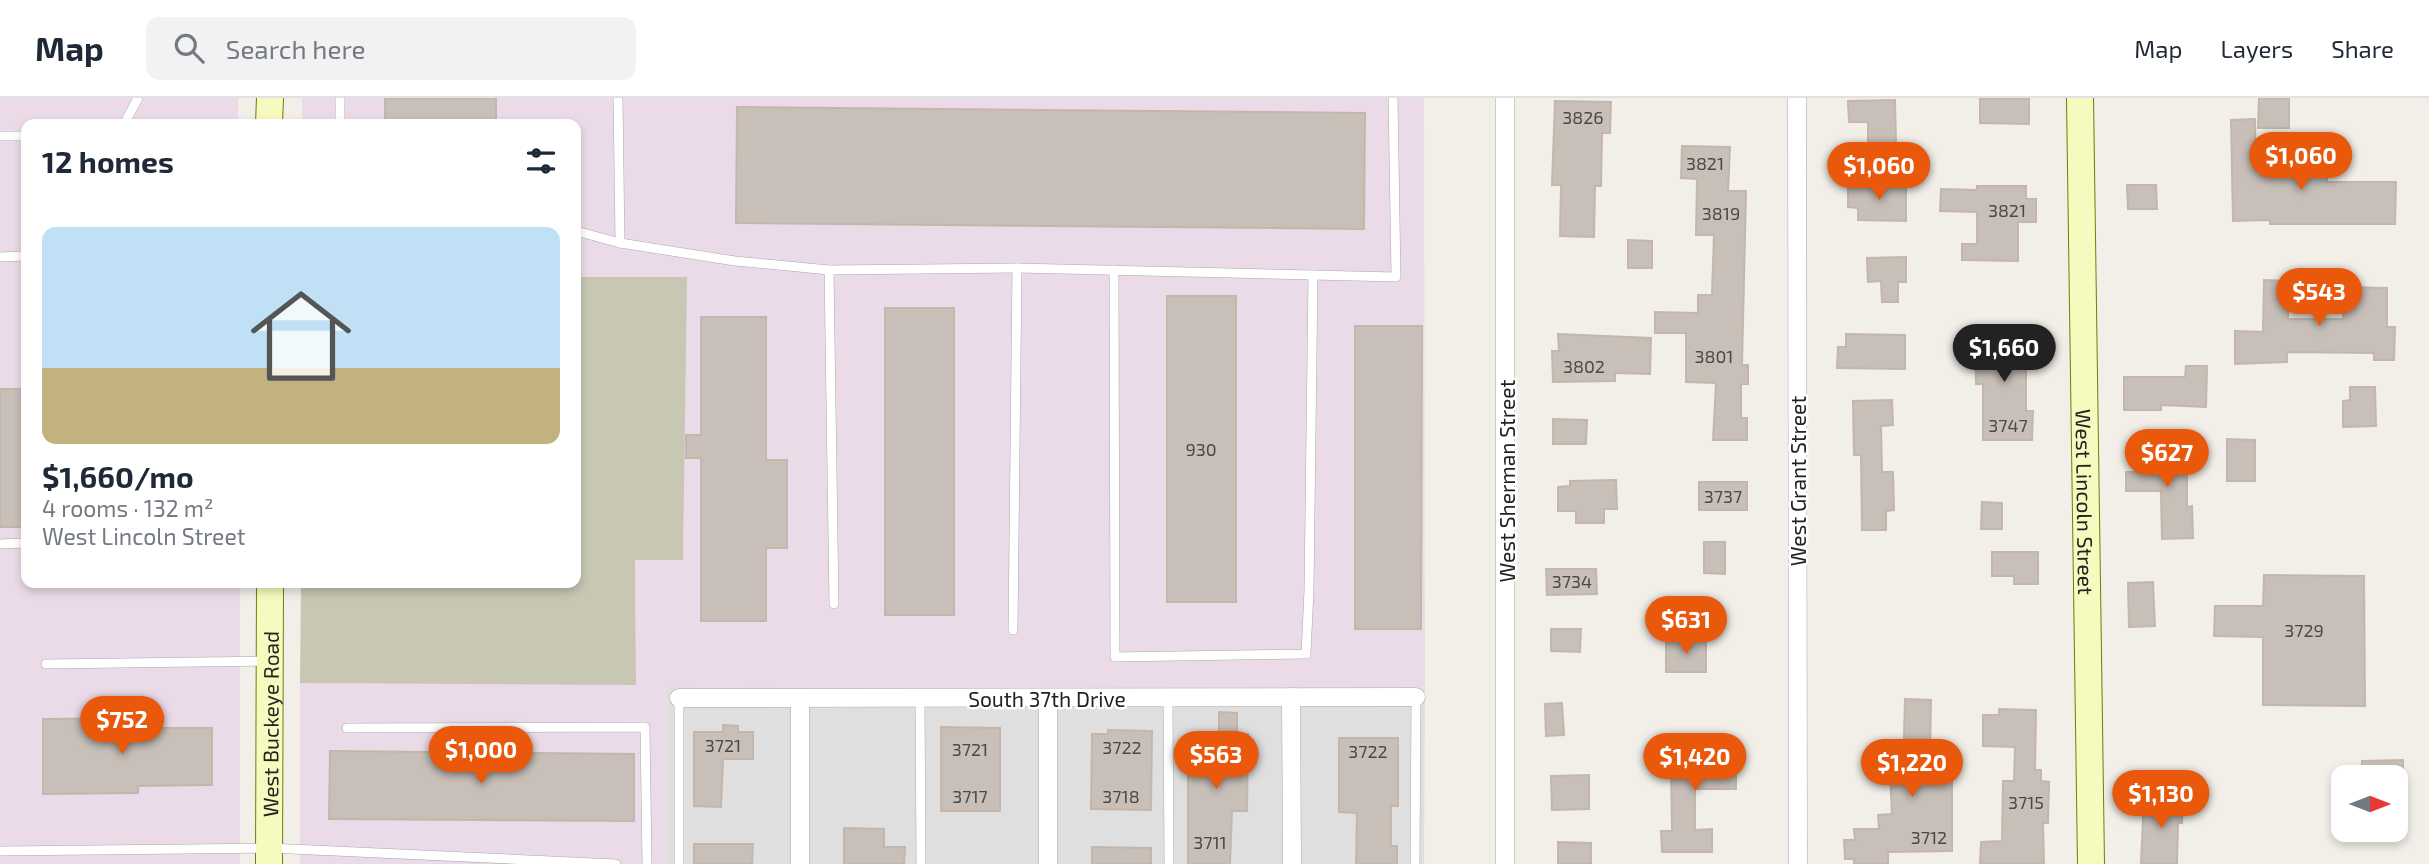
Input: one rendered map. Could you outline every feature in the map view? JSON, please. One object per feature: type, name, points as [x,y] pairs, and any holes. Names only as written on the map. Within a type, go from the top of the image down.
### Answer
[{"type":"street","points":[[269,119],[270,98]]},
{"type":"street","name":"West Sherman Street","points":[[1505,98],[1505,864]]},
{"type":"street","name":"West Grant Street","points":[[1797,98],[1798,864]]},
{"type":"street","name":"West Lincoln Street","points":[[2080,98],[2091,864]]},
{"type":"street","name":"West Buckeye Road","points":[[269,856],[270,588]]},
{"type":"street","points":[[1291,697],[1292,864]]},
{"type":"street","name":"South 37th Drive","points":[[679,698],[1416,697]]},
{"type":"street","points":[[800,698],[800,864]]},
{"type":"street","points":[[1048,699],[1048,864]]},
{"type":"lane","points":[[127,119],[138,98]]},
{"type":"lane","points":[[340,98],[340,119]]},
{"type":"lane","points":[[618,98],[620,243]]},
{"type":"lane","points":[[581,231],[620,243],[735,261],[829,270],[1017,268],[1396,277],[1393,98]]},
{"type":"lane","points":[[0,136],[21,136]]},
{"type":"lane","points":[[0,257],[21,256]]},
{"type":"lane","points":[[1013,630],[1017,268]]},
{"type":"lane","points":[[829,270],[834,604]]},
{"type":"lane","points":[[1114,270],[1115,657],[1306,654],[1310,576],[1313,275]]},
{"type":"lane","points":[[0,544],[21,543]]},
{"type":"lane","points":[[46,664],[270,661]]},
{"type":"lane","points":[[1168,697],[1169,864]]},
{"type":"lane","points":[[1415,864],[1416,697]]},
{"type":"lane","points":[[679,698],[679,864]]},
{"type":"lane","points":[[920,698],[921,864]]},
{"type":"lane","points":[[346,728],[645,727],[647,864]]},
{"type":"lane","points":[[0,851],[616,864]]},
{"type":"lane","points":[[11,851],[11,864]]},
{"type":"shaded area","points":[[0,98],[238,98],[238,119],[21,119],[21,588],[240,588],[240,864],[0,864]]},
{"type":"shaded area","points":[[302,98],[1424,98],[1425,693],[667,686],[667,864],[300,864],[300,683],[636,684],[635,560],[683,560],[686,277],[581,277],[581,119],[302,119]]},
{"type":"shaded area","points":[[581,277],[687,277],[683,560],[635,560],[636,685],[300,683],[301,588],[581,588]]},
{"type":"shaded area","points":[[667,686],[1425,693],[1424,864],[667,864]]},
{"type":"building","points":[[385,98],[496,98],[496,119],[385,119]]},
{"type":"building","points":[[2259,98],[2289,98],[2289,128],[2258,128]]},
{"type":"building","points":[[1980,99],[2029,99],[2029,124],[1980,123]]},
{"type":"building","points":[[1895,100],[1896,144],[1868,145],[1868,122],[1849,122],[1848,101]]},
{"type":"building","points":[[1555,101],[1611,102],[1610,133],[1602,133],[1601,186],[1595,186],[1594,237],[1560,236],[1561,185],[1552,185]]},
{"type":"building","points":[[737,107],[1365,113],[1364,229],[736,223]]},
{"type":"building","points":[[2255,119],[2256,171],[2327,171],[2327,182],[2396,182],[2395,224],[2270,224],[2270,220],[2233,221],[2231,120]]},
{"type":"building","points":[[1682,146],[1730,147],[1728,191],[1746,191],[1742,365],[1748,365],[1748,384],[1741,384],[1741,418],[1747,418],[1747,440],[1713,440],[1716,383],[1686,382],[1686,333],[1655,333],[1655,312],[1698,313],[1698,295],[1712,295],[1714,235],[1696,235],[1697,179],[1681,178]]},
{"type":"building","points":[[1848,185],[1906,186],[1906,221],[1858,220],[1858,208],[1848,207]]},
{"type":"building","points":[[2127,185],[2156,185],[2157,209],[2128,209]]},
{"type":"building","points":[[1977,186],[2026,186],[2026,199],[2036,199],[2036,222],[2018,222],[2018,261],[1962,260],[1962,244],[1977,244],[1977,212],[1940,211],[1941,189],[1977,190]]},
{"type":"building","points":[[1628,240],[1652,241],[1652,268],[1628,268]]},
{"type":"building","points":[[1906,257],[1906,282],[1898,282],[1898,302],[1882,302],[1881,281],[1868,282],[1867,258]]},
{"type":"building","points":[[2264,280],[2289,281],[2288,319],[2343,319],[2344,287],[2387,288],[2387,327],[2395,327],[2394,360],[2374,360],[2374,353],[2287,352],[2287,362],[2235,364],[2235,331],[2263,332]]},
{"type":"building","points":[[1167,296],[1236,296],[1236,602],[1167,602]]},
{"type":"building","points":[[885,308],[954,308],[954,615],[885,615]]},
{"type":"building","points":[[701,317],[766,317],[766,460],[787,460],[787,548],[766,548],[766,621],[701,621],[701,458],[686,458],[686,435],[701,435]]},
{"type":"building","points":[[1355,326],[1422,326],[1421,629],[1355,629]]},
{"type":"building","points":[[2033,331],[2033,353],[2026,353],[2026,411],[2033,411],[2032,440],[1983,440],[1983,384],[1976,384],[1975,332]]},
{"type":"building","points":[[1558,334],[1651,338],[1650,374],[1615,373],[1615,381],[1553,382],[1552,351],[1559,351]]},
{"type":"building","points":[[1846,334],[1905,335],[1905,369],[1837,368],[1838,347],[1846,347]]},
{"type":"building","points":[[2186,366],[2207,366],[2206,407],[2161,405],[2161,410],[2124,410],[2124,377],[2185,377]]},
{"type":"building","points":[[2350,387],[2375,387],[2376,426],[2343,427],[2343,401],[2350,400]]},
{"type":"building","points":[[0,389],[21,389],[21,527],[0,527]]},
{"type":"building","points":[[1892,400],[1893,425],[1881,426],[1882,472],[1893,472],[1894,510],[1886,511],[1886,530],[1862,530],[1861,455],[1854,455],[1853,401]]},
{"type":"building","points":[[1553,419],[1587,420],[1586,444],[1553,444]]},
{"type":"building","points":[[2227,439],[2255,440],[2255,481],[2227,481]]},
{"type":"building","points":[[2144,448],[2187,449],[2187,507],[2192,506],[2193,538],[2162,539],[2161,491],[2126,491],[2126,472],[2144,472]]},
{"type":"building","points":[[1616,480],[1617,509],[1604,509],[1604,523],[1576,523],[1576,511],[1558,511],[1558,487],[1570,486],[1570,481]]},
{"type":"building","points":[[1699,482],[1747,482],[1747,510],[1699,510]]},
{"type":"building","points":[[1982,502],[2002,503],[2002,529],[1981,529]]},
{"type":"building","points":[[1704,542],[1725,542],[1725,574],[1704,573]]},
{"type":"building","points":[[1992,552],[2038,552],[2038,584],[2014,584],[2014,576],[1992,576]]},
{"type":"building","points":[[1546,569],[1596,569],[1597,594],[1547,595]]},
{"type":"building","points":[[2264,575],[2364,576],[2365,706],[2263,705],[2263,637],[2214,636],[2215,606],[2263,606]]},
{"type":"building","points":[[2153,582],[2155,626],[2129,627],[2128,583]]},
{"type":"building","points":[[1551,629],[1581,629],[1580,652],[1551,651]]},
{"type":"building","points":[[1666,639],[1706,639],[1706,672],[1666,672]]},
{"type":"building","points":[[1905,699],[1931,700],[1930,759],[1952,758],[1952,851],[1888,852],[1888,864],[1854,864],[1854,859],[1845,859],[1844,840],[1855,840],[1854,829],[1879,829],[1878,815],[1892,814],[1890,774],[1903,775]]},
{"type":"building","points":[[1562,703],[1564,735],[1546,736],[1545,704]]},
{"type":"building","points":[[1999,709],[2036,710],[2035,770],[2041,770],[2041,781],[2049,782],[2048,823],[2043,823],[2044,864],[1980,864],[1981,842],[2002,841],[2003,781],[2014,781],[2015,747],[1983,746],[1983,715],[1999,715]]},
{"type":"building","points":[[1219,712],[1237,713],[1237,734],[1248,734],[1247,811],[1232,811],[1230,864],[1188,864],[1188,736],[1219,736]]},
{"type":"building","points":[[138,718],[138,728],[212,728],[212,785],[138,786],[138,793],[43,794],[43,719]]},
{"type":"building","points":[[723,725],[738,726],[738,732],[753,732],[753,759],[723,759],[721,807],[694,806],[694,732],[723,732]]},
{"type":"building","points":[[941,727],[1000,728],[1000,811],[941,811]]},
{"type":"building","points":[[1108,730],[1152,731],[1151,810],[1091,809],[1092,734],[1108,734]]},
{"type":"building","points":[[1339,738],[1398,738],[1398,806],[1391,806],[1391,846],[1397,846],[1397,864],[1356,864],[1357,813],[1339,812]]},
{"type":"building","points":[[1708,739],[1736,739],[1736,789],[1695,789],[1695,830],[1712,829],[1712,852],[1662,852],[1661,831],[1672,831],[1671,769],[1657,770],[1655,747],[1671,746],[1672,764],[1708,764]]},
{"type":"building","points":[[330,751],[634,754],[634,821],[329,819]]},
{"type":"building","points":[[2403,760],[2403,765],[2362,765],[2362,761]]},
{"type":"building","points":[[1589,775],[1589,809],[1552,810],[1551,776]]},
{"type":"building","points":[[2144,796],[2183,798],[2182,823],[2178,823],[2177,864],[2141,864]]},
{"type":"building","points":[[844,828],[884,829],[884,847],[905,847],[904,864],[844,864]]},
{"type":"building","points":[[1558,842],[1591,843],[1591,864],[1558,864]]},
{"type":"building","points":[[694,844],[753,844],[752,864],[694,864]]},
{"type":"building","points":[[1092,847],[1151,848],[1151,864],[1092,864]]}]
